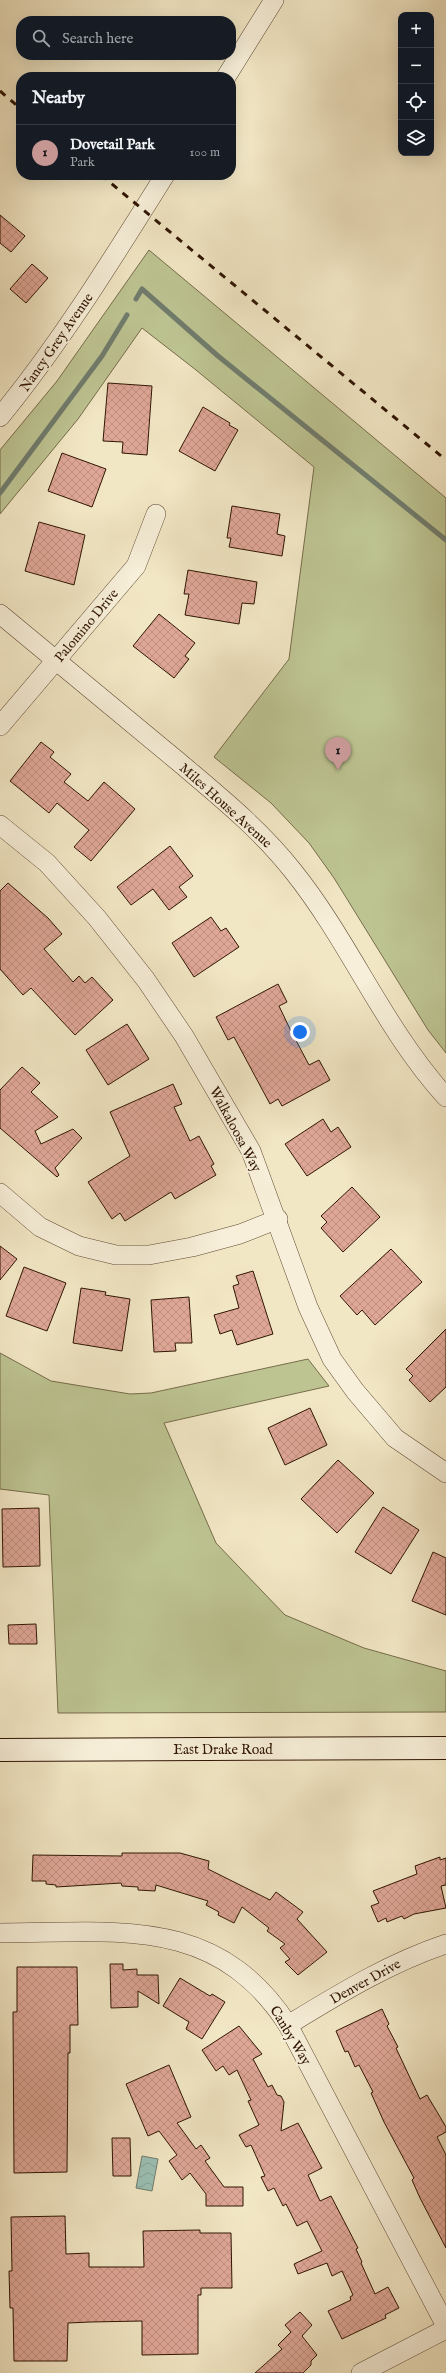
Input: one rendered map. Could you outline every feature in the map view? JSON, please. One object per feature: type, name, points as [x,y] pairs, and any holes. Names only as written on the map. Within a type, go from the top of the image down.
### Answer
[{"type":"main road","name":"East Drake Road","points":[[0,1750],[446,1748]]},
{"type":"street","points":[[229,72],[274,0]]},
{"type":"street","name":"Nancy Grey Avenue","points":[[0,417],[29,381],[97,285],[162,180]]},
{"type":"street","name":"Palomino Drive","points":[[0,726],[136,566],[156,514]]},
{"type":"street","name":"Miles House Avenue","points":[[0,614],[216,794],[258,831],[293,870],[322,911],[400,1038],[425,1074],[446,1097]]},
{"type":"street","name":"Walkaloosa Way","points":[[0,825],[47,863],[97,918],[146,980],[184,1036],[251,1151],[278,1219],[308,1307],[332,1359],[355,1391],[395,1438],[446,1473]]},
{"type":"street","points":[[0,1193],[40,1227],[79,1246],[116,1255],[149,1254],[192,1247],[240,1234],[278,1219]]},
{"type":"street","name":"Canby Way","points":[[0,1933],[142,1933],[171,1938],[217,1956],[240,1971],[262,1991],[288,2025],[446,2326]]},
{"type":"street","name":"Denver Drive","points":[[288,2025],[379,1971],[417,1954],[446,1944]]},
{"type":"street","points":[[361,2373],[446,2329]]},
{"type":"green space","points":[[149,250],[446,498],[446,1053],[428,1030],[334,878],[309,843],[271,803],[214,757],[289,659],[314,467],[196,370],[142,328],[78,419],[0,514],[0,450],[57,381]]},
{"type":"green space","points":[[0,1353],[51,1381],[130,1394],[151,1393],[308,1359],[329,1386],[164,1423],[216,1543],[285,1615],[364,1648],[446,1671],[446,1712],[58,1713],[49,1495],[0,1489]]},
{"type":"water","points":[[142,2156],[158,2159],[152,2191],[136,2188]]},
{"type":"building","points":[[0,215],[25,236],[11,252],[0,243]]},
{"type":"building","points":[[32,264],[48,278],[26,303],[10,289]]},
{"type":"building","points":[[108,383],[152,386],[147,455],[122,453],[123,442],[103,441]]},
{"type":"building","points":[[203,407],[230,423],[229,425],[238,430],[215,471],[179,451]]},
{"type":"building","points":[[62,453],[106,469],[92,507],[48,491]]},
{"type":"building","points":[[232,506],[280,514],[277,534],[285,536],[282,556],[229,547],[231,538],[227,538]]},
{"type":"building","points":[[39,522],[85,535],[74,585],[25,571]]},
{"type":"building","points":[[188,570],[257,582],[254,604],[242,603],[239,624],[185,615],[189,594],[184,594]]},
{"type":"building","points":[[159,614],[195,643],[185,656],[189,659],[174,678],[133,646]]},
{"type":"building","points":[[41,742],[54,752],[50,757],[71,774],[64,782],[88,801],[104,782],[135,809],[91,861],[74,847],[89,830],[57,803],[49,813],[10,781]]},
{"type":"building","points":[[170,846],[193,876],[179,887],[187,897],[169,910],[153,889],[131,905],[117,887]]},
{"type":"building","points":[[8,883],[48,918],[62,934],[44,949],[73,982],[79,976],[85,983],[92,977],[113,1000],[75,1035],[31,988],[23,995],[0,969],[0,891]]},
{"type":"building","points":[[211,917],[221,931],[226,928],[239,947],[194,977],[172,943]]},
{"type":"building","points":[[278,984],[287,1002],[279,1006],[309,1065],[319,1060],[330,1080],[282,1106],[278,1099],[270,1104],[234,1037],[228,1040],[216,1017]]},
{"type":"building","points":[[127,1024],[149,1059],[108,1085],[86,1050]]},
{"type":"building","points":[[22,1067],[40,1083],[31,1092],[58,1117],[35,1131],[41,1144],[73,1129],[82,1138],[55,1168],[59,1175],[57,1177],[0,1128],[0,1090]]},
{"type":"building","points":[[173,1084],[182,1104],[174,1107],[190,1141],[199,1136],[214,1164],[211,1166],[216,1175],[175,1199],[171,1192],[125,1221],[120,1213],[112,1219],[88,1182],[130,1156],[110,1112]]},
{"type":"building","points":[[323,1119],[331,1132],[338,1127],[351,1147],[307,1176],[285,1144]]},
{"type":"building","points":[[352,1187],[380,1217],[343,1252],[321,1228],[327,1222],[321,1216]]},
{"type":"building","points":[[0,1246],[17,1259],[0,1280]]},
{"type":"building","points":[[391,1249],[422,1282],[375,1325],[362,1310],[357,1315],[340,1296]]},
{"type":"building","points":[[24,1267],[66,1283],[47,1331],[6,1316]]},
{"type":"building","points":[[253,1271],[273,1334],[237,1345],[232,1330],[220,1334],[214,1315],[239,1308],[233,1286],[239,1284],[236,1276]]},
{"type":"building","points":[[81,1288],[106,1292],[105,1295],[130,1299],[122,1351],[73,1343]]},
{"type":"building","points":[[189,1297],[192,1343],[175,1343],[176,1351],[154,1352],[151,1300]]},
{"type":"building","points":[[446,1329],[446,1387],[430,1402],[409,1380],[413,1376],[406,1369]]},
{"type":"building","points":[[310,1408],[327,1445],[285,1465],[268,1428]]},
{"type":"building","points":[[338,1460],[374,1493],[337,1533],[301,1499]]},
{"type":"building","points":[[383,1507],[419,1530],[391,1574],[355,1552]]},
{"type":"building","points":[[39,1508],[40,1566],[3,1567],[2,1509]]},
{"type":"building","points":[[433,1552],[446,1558],[446,1615],[412,1601]]},
{"type":"building","points":[[36,1624],[37,1644],[9,1644],[8,1625]]},
{"type":"building","points":[[122,1853],[180,1853],[209,1861],[208,1869],[270,1900],[276,1892],[303,1912],[297,1919],[327,1952],[298,1975],[285,1962],[290,1959],[280,1948],[285,1944],[267,1931],[269,1928],[242,1907],[234,1923],[218,1915],[219,1912],[206,1905],[208,1901],[156,1885],[155,1891],[138,1890],[138,1887],[122,1886],[121,1883],[56,1887],[56,1885],[46,1884],[46,1881],[32,1881],[33,1855],[122,1856]]},
{"type":"building","points":[[440,1857],[440,1860],[446,1858],[446,1885],[441,1886],[446,1908],[414,1914],[404,1919],[402,1916],[387,1922],[386,1918],[378,1922],[371,1906],[379,1903],[373,1891],[417,1874],[415,1866]]},
{"type":"building","points":[[110,1964],[123,1964],[123,1970],[137,1969],[137,1975],[158,1975],[159,2004],[138,1991],[138,2007],[111,2008]]},
{"type":"building","points":[[17,1967],[77,1967],[78,2025],[70,2025],[70,2053],[68,2053],[67,2172],[14,2173],[13,2012],[17,2012]]},
{"type":"building","points":[[180,1978],[210,1996],[212,1994],[225,2002],[202,2039],[186,2029],[189,2022],[163,2006]]},
{"type":"building","points":[[382,2009],[389,2024],[387,2026],[398,2047],[396,2048],[420,2099],[427,2095],[446,2127],[446,2132],[437,2137],[446,2155],[446,2248],[420,2198],[412,2180],[414,2178],[384,2122],[371,2093],[373,2092],[359,2065],[355,2067],[348,2051],[345,2052],[336,2031]]},
{"type":"building","points":[[239,2026],[262,2054],[253,2059],[268,2087],[272,2085],[277,2095],[281,2096],[284,2102],[281,2131],[298,2123],[322,2168],[308,2175],[320,2201],[331,2196],[358,2248],[356,2249],[362,2262],[361,2263],[375,2294],[388,2287],[399,2308],[385,2315],[386,2318],[342,2339],[328,2311],[351,2300],[350,2297],[353,2295],[342,2271],[332,2276],[327,2263],[298,2274],[294,2264],[322,2251],[307,2221],[297,2226],[286,2204],[283,2206],[274,2188],[268,2191],[261,2177],[265,2176],[251,2145],[246,2147],[239,2135],[259,2125],[248,2101],[251,2100],[237,2070],[229,2075],[223,2066],[216,2071],[202,2050]]},
{"type":"building","points":[[169,2065],[191,2117],[177,2123],[196,2149],[201,2145],[210,2158],[205,2161],[224,2187],[243,2187],[243,2206],[206,2206],[206,2194],[190,2173],[182,2180],[169,2161],[177,2155],[159,2131],[148,2136],[126,2084]]},
{"type":"building","points":[[112,2138],[130,2138],[131,2176],[113,2176]]},
{"type":"building","points":[[65,2216],[66,2254],[89,2253],[89,2267],[144,2267],[143,2231],[200,2230],[200,2233],[231,2233],[232,2288],[201,2288],[201,2295],[198,2295],[198,2354],[142,2355],[142,2321],[90,2322],[68,2323],[67,2361],[14,2361],[13,2308],[10,2308],[9,2271],[12,2271],[11,2217]]},
{"type":"building","points":[[300,2312],[312,2325],[302,2336],[317,2355],[311,2361],[311,2365],[303,2373],[255,2373],[282,2349],[278,2345],[291,2332],[285,2325]]},
{"type":"waterway","points":[[136,299],[142,289],[218,356],[446,540]]},
{"type":"waterway","points":[[0,493],[102,356],[127,315]]},
{"type":"railway","points":[[0,91],[16,105]]},
{"type":"railway","points":[[107,180],[446,460]]},
{"type":"place","name":"Dovetail Park","points":[[338,770]]}]
